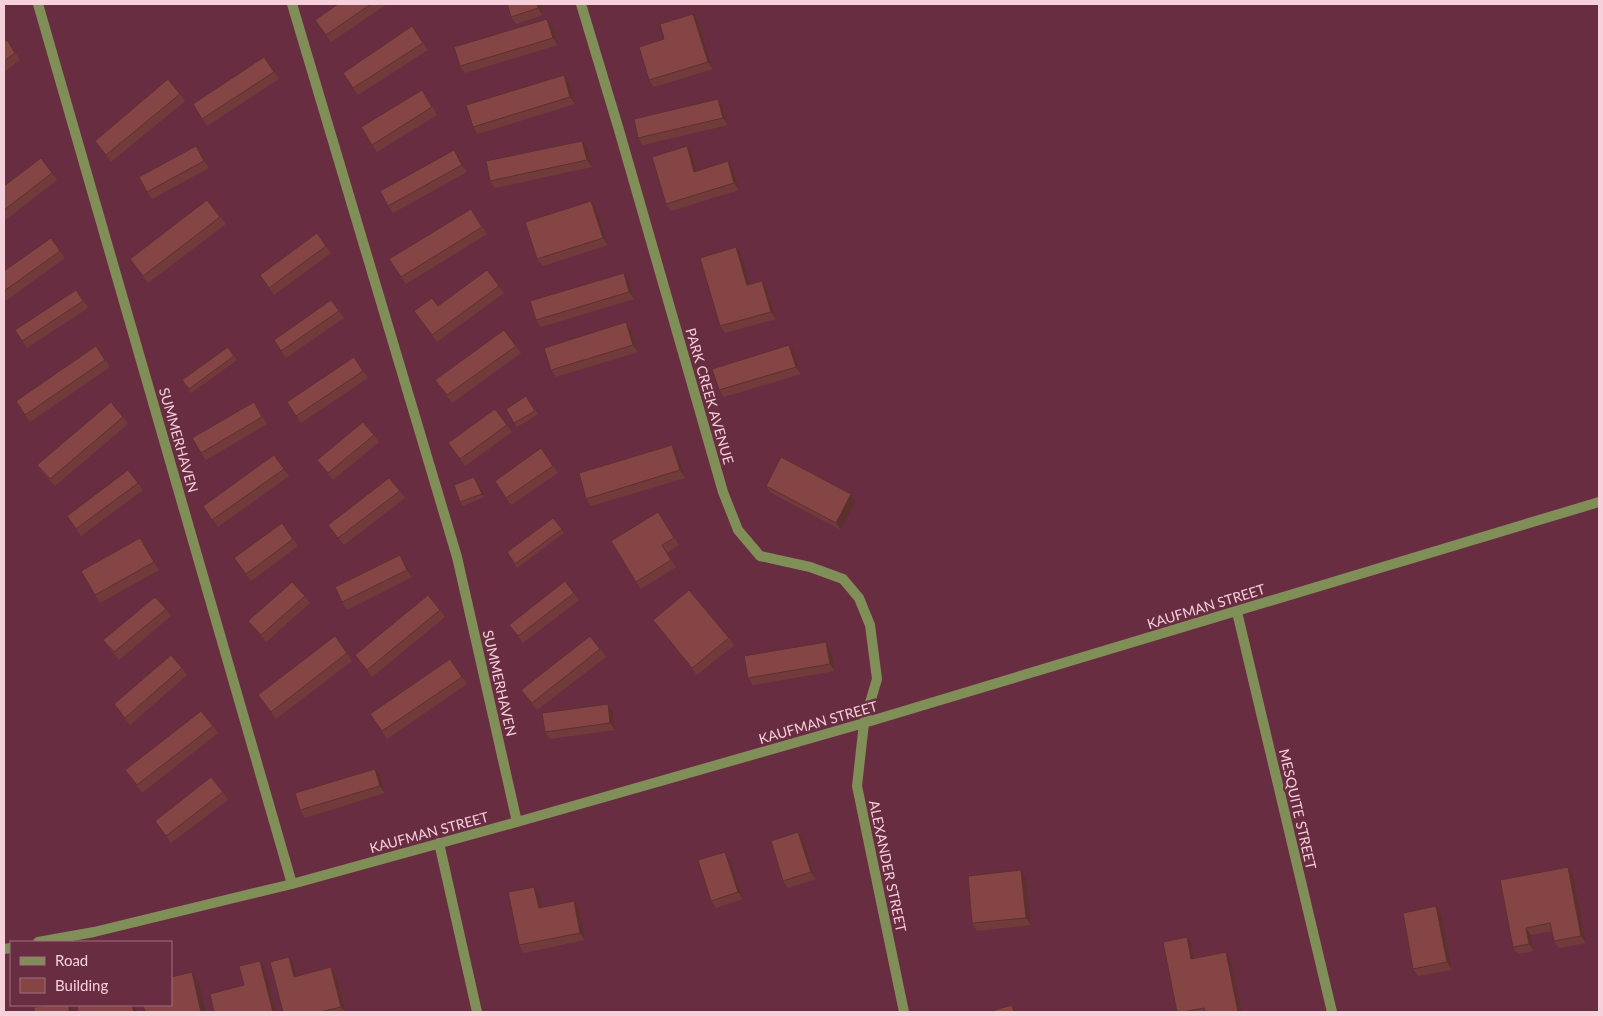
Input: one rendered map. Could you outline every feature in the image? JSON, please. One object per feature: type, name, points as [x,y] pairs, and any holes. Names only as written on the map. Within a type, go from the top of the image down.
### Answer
[{"type":"street","name":"SUMMERHAVEN","points":[[38,4],[292,884]]},
{"type":"street","name":"SUMMERHAVEN","points":[[292,4],[457,557],[518,822]]},
{"type":"street","name":"PARK CREEK AVENUE","points":[[581,4],[723,492],[738,530],[760,556],[810,568],[843,579],[859,598],[870,624],[877,678],[864,723]]},
{"type":"street","name":"KAUFMAN STREET","points":[[44,941],[94,932],[292,884],[518,822],[864,723],[1599,502]]},
{"type":"street","name":"MESQUITE STREET","points":[[1237,612],[1332,1012]]},
{"type":"street","name":"ALEXANDER STREET","points":[[864,723],[857,786],[904,1012]]},
{"type":"street","points":[[440,843],[477,1012]]},
{"type":"building","points":[[338,4],[371,4],[326,35],[315,20]]},
{"type":"building","points":[[507,4],[537,4],[538,8],[511,17]]},
{"type":"building","points":[[693,14],[708,62],[649,80],[639,47],[664,39],[660,24]]},
{"type":"building","points":[[547,19],[553,38],[460,66],[454,47]]},
{"type":"building","points":[[412,26],[423,43],[353,88],[343,73]]},
{"type":"building","points":[[7,40],[15,53],[4,61],[4,42]]},
{"type":"building","points":[[264,57],[274,72],[202,119],[193,104]]},
{"type":"building","points":[[564,75],[570,97],[473,127],[466,105]]},
{"type":"building","points":[[168,79],[180,94],[106,155],[95,141]]},
{"type":"building","points":[[422,90],[432,107],[372,145],[361,127]]},
{"type":"building","points":[[718,99],[723,118],[638,138],[634,119]]},
{"type":"building","points":[[582,141],[587,160],[490,181],[486,161]]},
{"type":"building","points":[[196,146],[204,161],[147,192],[139,177]]},
{"type":"building","points":[[687,146],[694,172],[728,161],[734,183],[666,204],[652,157]]},
{"type":"building","points":[[454,150],[462,165],[388,206],[380,191]]},
{"type":"building","points":[[41,158],[52,173],[4,210],[4,186]]},
{"type":"building","points":[[207,200],[220,217],[143,276],[130,259]]},
{"type":"building","points":[[591,201],[603,238],[537,259],[525,222]]},
{"type":"building","points":[[471,209],[482,227],[401,277],[389,259]]},
{"type":"building","points":[[317,233],[326,246],[269,288],[260,275]]},
{"type":"building","points":[[51,238],[60,251],[4,291],[4,271]]},
{"type":"building","points":[[736,247],[747,285],[762,281],[771,312],[720,326],[700,258]]},
{"type":"building","points":[[487,270],[499,286],[432,335],[414,311],[432,298],[438,306]]},
{"type":"building","points":[[624,273],[629,292],[536,320],[530,301]]},
{"type":"building","points":[[76,290],[83,301],[22,341],[15,330]]},
{"type":"building","points":[[331,300],[339,311],[281,351],[274,340]]},
{"type":"building","points":[[626,322],[633,345],[551,370],[544,348]]},
{"type":"building","points":[[504,330],[516,346],[447,395],[435,380]]},
{"type":"building","points":[[789,345],[796,367],[719,390],[712,369]]},
{"type":"building","points":[[96,346],[105,360],[25,415],[16,401]]},
{"type":"building","points":[[228,347],[234,356],[189,389],[182,380]]},
{"type":"building","points":[[354,357],[363,371],[296,416],[287,402]]},
{"type":"building","points":[[526,396],[535,411],[514,423],[506,409]]},
{"type":"building","points":[[111,402],[123,417],[50,479],[37,465]]},
{"type":"building","points":[[254,402],[262,417],[201,453],[192,438]]},
{"type":"building","points":[[495,409],[507,425],[460,459],[448,443]]},
{"type":"building","points":[[363,422],[374,435],[328,473],[317,460]]},
{"type":"building","points":[[672,445],[680,470],[586,499],[579,473]]},
{"type":"building","points":[[541,448],[553,466],[506,498],[495,481]]},
{"type":"building","points":[[274,455],[284,469],[212,520],[203,506]]},
{"type":"building","points":[[781,457],[851,494],[836,523],[766,486]]},
{"type":"building","points":[[128,470],[138,483],[76,529],[67,516]]},
{"type":"building","points":[[474,477],[482,494],[460,502],[454,485]]},
{"type":"building","points":[[389,478],[400,491],[338,538],[328,525]]},
{"type":"building","points":[[658,512],[674,538],[662,545],[671,560],[636,582],[611,541]]},
{"type":"building","points":[[553,518],[562,529],[515,564],[507,552]]},
{"type":"building","points":[[282,523],[293,539],[246,574],[234,558]]},
{"type":"building","points":[[140,538],[154,562],[95,595],[81,571]]},
{"type":"building","points":[[400,555],[407,570],[342,602],[335,587]]},
{"type":"building","points":[[565,581],[574,593],[518,636],[509,625]]},
{"type":"building","points":[[292,582],[305,596],[261,635],[248,621]]},
{"type":"building","points":[[689,590],[729,638],[692,668],[653,620]]},
{"type":"building","points":[[428,595],[440,610],[367,670],[355,655]]},
{"type":"building","points":[[155,597],[166,609],[114,652],[103,640]]},
{"type":"building","points":[[335,636],[347,653],[271,712],[258,695]]},
{"type":"building","points":[[590,636],[600,649],[532,703],[521,690]]},
{"type":"building","points":[[826,642],[830,664],[748,678],[744,656]]},
{"type":"building","points":[[171,655],[182,668],[125,718],[114,704]]},
{"type":"building","points":[[450,659],[462,677],[382,731],[370,714]]},
{"type":"building","points":[[608,704],[610,723],[545,732],[542,713]]},
{"type":"building","points":[[201,711],[213,726],[137,785],[125,770]]},
{"type":"building","points":[[375,769],[380,786],[300,810],[295,793]]},
{"type":"building","points":[[211,777],[223,792],[166,836],[155,821]]},
{"type":"building","points":[[798,832],[811,872],[783,881],[771,841]]},
{"type":"building","points":[[725,852],[738,892],[711,901],[698,860]]},
{"type":"building","points":[[1568,867],[1581,936],[1554,941],[1550,923],[1526,928],[1529,944],[1513,947],[1500,880]]},
{"type":"building","points":[[1021,870],[1026,918],[972,923],[968,876]]},
{"type":"building","points":[[534,887],[539,908],[574,901],[580,933],[519,945],[508,892]]},
{"type":"building","points":[[1436,906],[1447,962],[1413,969],[1403,913]]},
{"type":"building","points":[[1187,937],[1191,959],[1226,952],[1238,1012],[1205,1012],[1204,1008],[1177,1012],[1163,942]]},
{"type":"building","points":[[289,957],[294,977],[331,967],[341,1007],[320,1012],[283,1012],[270,962]]},
{"type":"building","points":[[260,961],[273,1012],[214,1012],[210,994],[244,985],[239,966]]},
{"type":"building","points":[[192,972],[201,1012],[145,1012],[143,1006],[172,1006],[172,977]]},
{"type":"building","points":[[1012,1005],[1014,1012],[988,1012]]},
{"type":"building","points":[[69,1006],[69,1012],[34,1012],[34,1007]]},
{"type":"building","points":[[77,1006],[132,1006],[134,1012],[78,1012]]}]
